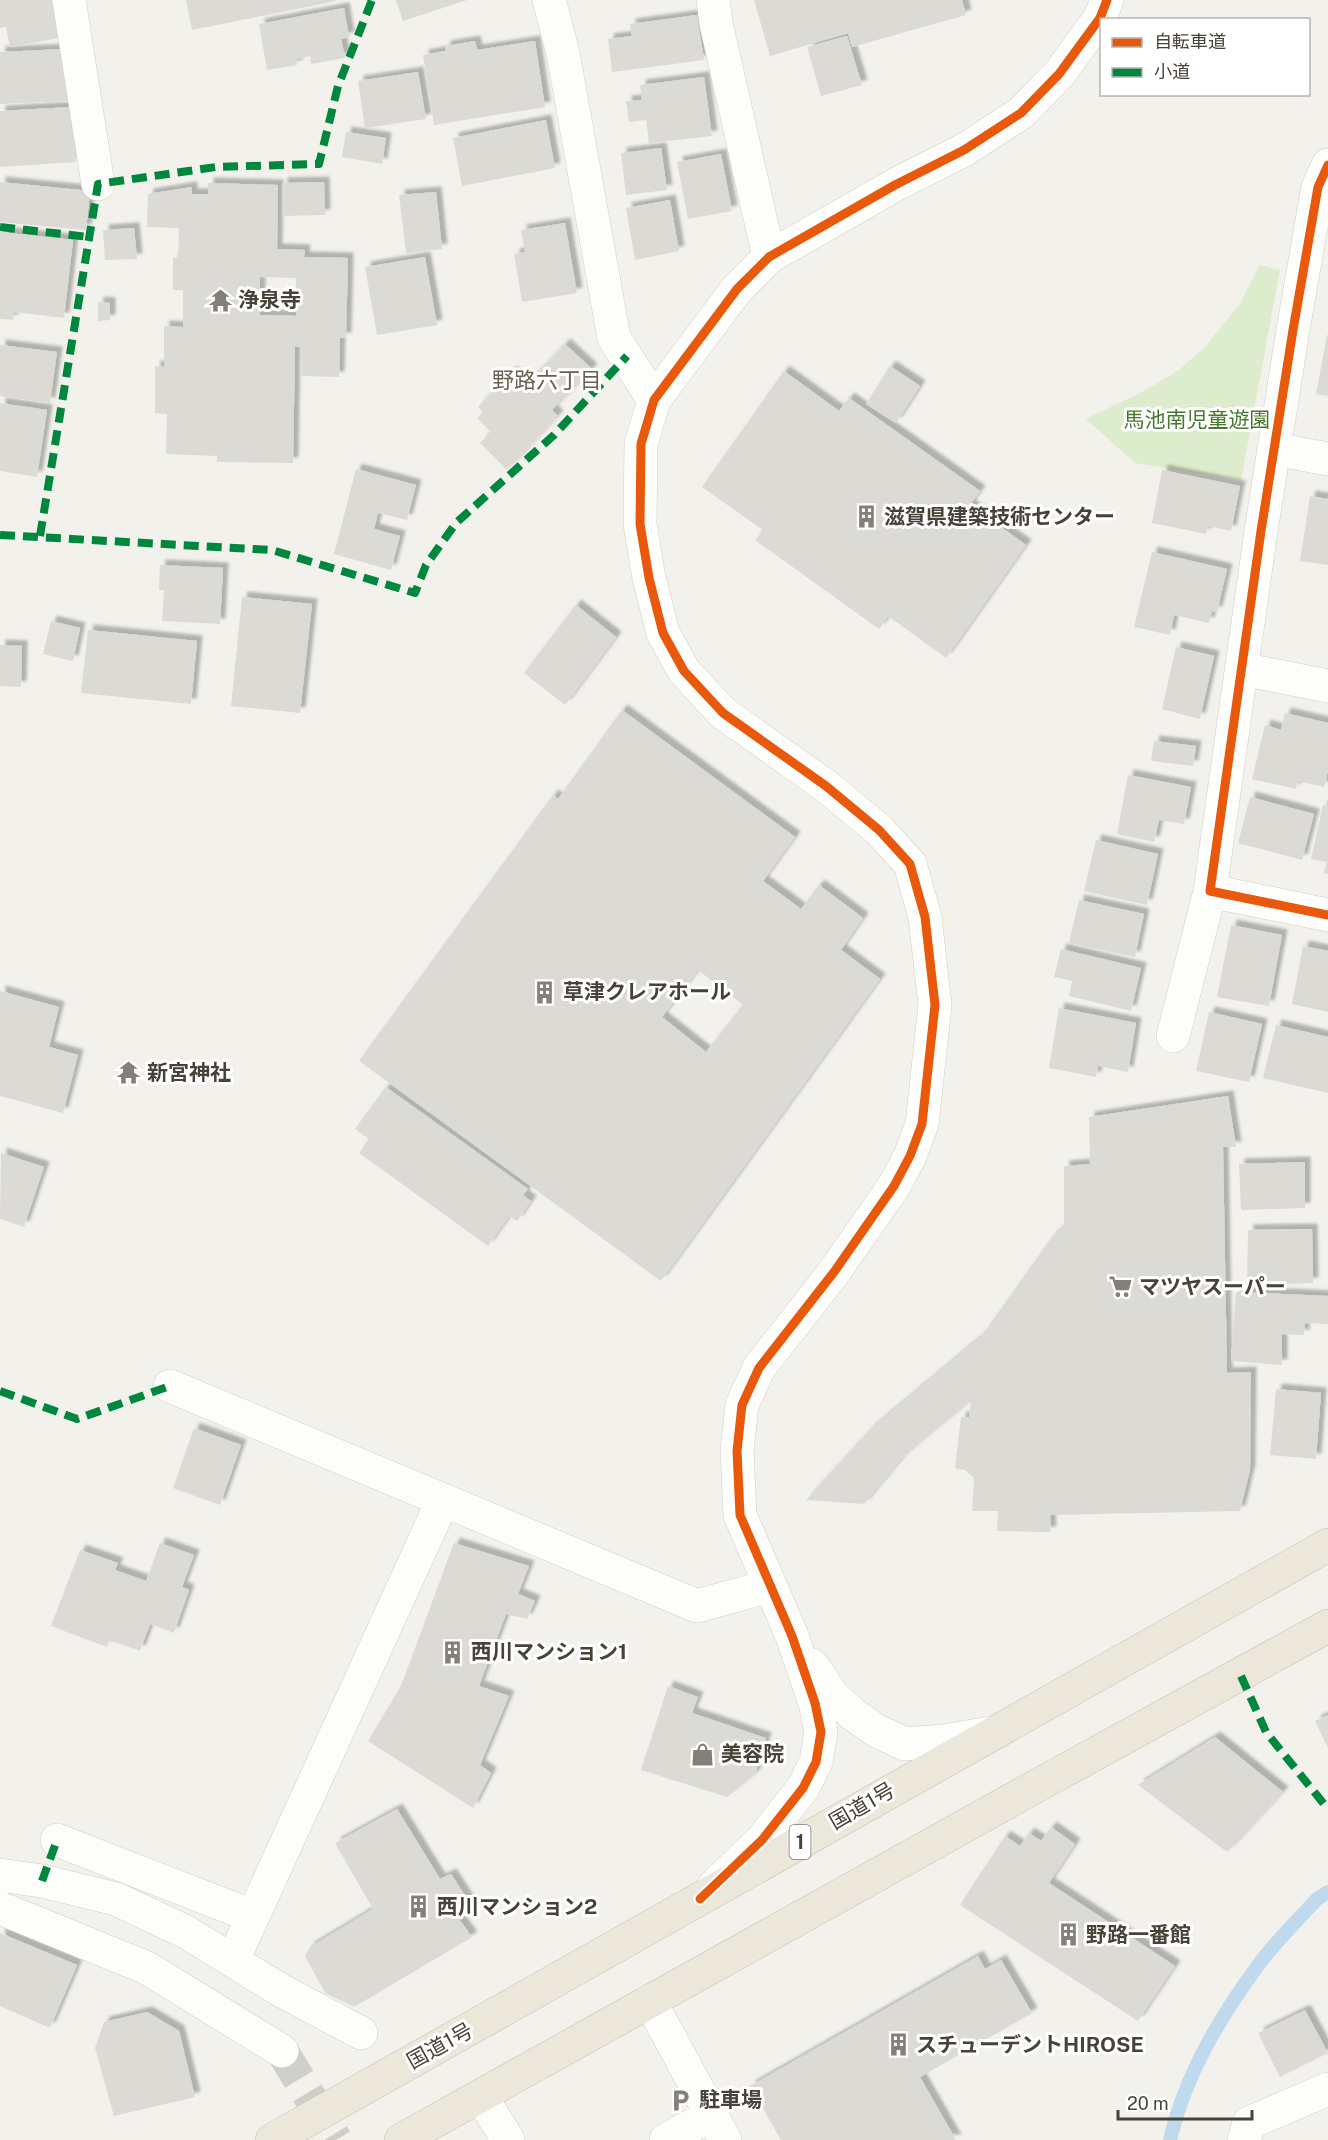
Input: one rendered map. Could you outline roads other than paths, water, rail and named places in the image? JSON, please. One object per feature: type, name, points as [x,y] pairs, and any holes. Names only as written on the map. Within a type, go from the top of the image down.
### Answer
[{"type":"highway","name":"国道1号","points":[[272,2140],[1328,1545]]},
{"type":"highway","points":[[401,2140],[1328,1626]]},
{"type":"street","points":[[69,0],[98,184]]},
{"type":"street","points":[[549,0],[563,53],[614,338],[654,400]]},
{"type":"street","points":[[713,0],[716,23],[769,257]]},
{"type":"street","points":[[700,1899],[762,1840],[803,1788],[816,1762],[821,1732],[815,1703],[792,1636],[740,1515],[737,1451],[742,1405],[759,1368],[834,1272],[894,1186],[910,1156],[922,1124],[935,1005],[925,916],[910,864],[879,830],[826,786],[723,712],[684,671],[663,633],[649,578],[640,524],[641,444],[654,400],[737,290],[769,257],[895,185],[964,150],[1021,113],[1059,74],[1100,18],[1107,0]]},
{"type":"street","points":[[1173,1036],[1210,891],[1274,449],[1310,229],[1318,187],[1328,165]]},
{"type":"street","points":[[1274,449],[1328,459]]},
{"type":"street","points":[[1241,669],[1328,686]]},
{"type":"street","points":[[1210,891],[1328,915]]},
{"type":"street","points":[[170,1386],[697,1606],[770,1586]]},
{"type":"street","points":[[232,1960],[443,1500]]},
{"type":"street","points":[[792,1636],[832,1696],[877,1731],[905,1744],[944,1741],[994,1732]]},
{"type":"street","points":[[57,1840],[252,1916]]},
{"type":"street","points":[[0,1875],[42,1881],[116,1899],[186,1932],[361,2034]]},
{"type":"street","points":[[0,1908],[147,1968],[282,2051]]},
{"type":"street","points":[[650,2001],[718,2127],[666,2140]]},
{"type":"street","points":[[1245,2140],[1249,2122],[1328,2089]]},
{"type":"street","points":[[481,2096],[508,2140]]},
{"type":"waterway","points":[[1170,2140],[1194,2070],[1231,2005],[1273,1947],[1317,1899],[1328,1892]]},
{"type":"tunnel","points":[[282,2051],[336,2140]]},
{"type":"place","name":"浄泉寺","points":[[220,300]]},
{"type":"place","name":"滋賀県建築技術センター","points":[[866,517]]},
{"type":"place","name":"草津クレアホール","points":[[545,992]]},
{"type":"place","name":"新宮神社","points":[[129,1073]]},
{"type":"place","name":"マツヤスーパー","points":[[1121,1287]]},
{"type":"place","name":"西川マンション1","points":[[453,1652]]},
{"type":"place","name":"美容院","points":[[703,1754]]},
{"type":"place","name":"西川マンション2","points":[[419,1907]]},
{"type":"place","name":"野路一番館","points":[[1068,1935]]},
{"type":"place","name":"スチューデントHIROSE","points":[[898,2045]]},
{"type":"place","name":"駐車場","points":[[681,2100]]},
{"type":"district","name":"野路六丁目","points":[[547,380]]},
{"type":"park label","name":"馬池南児童遊園","points":[[1197,420]]}]
